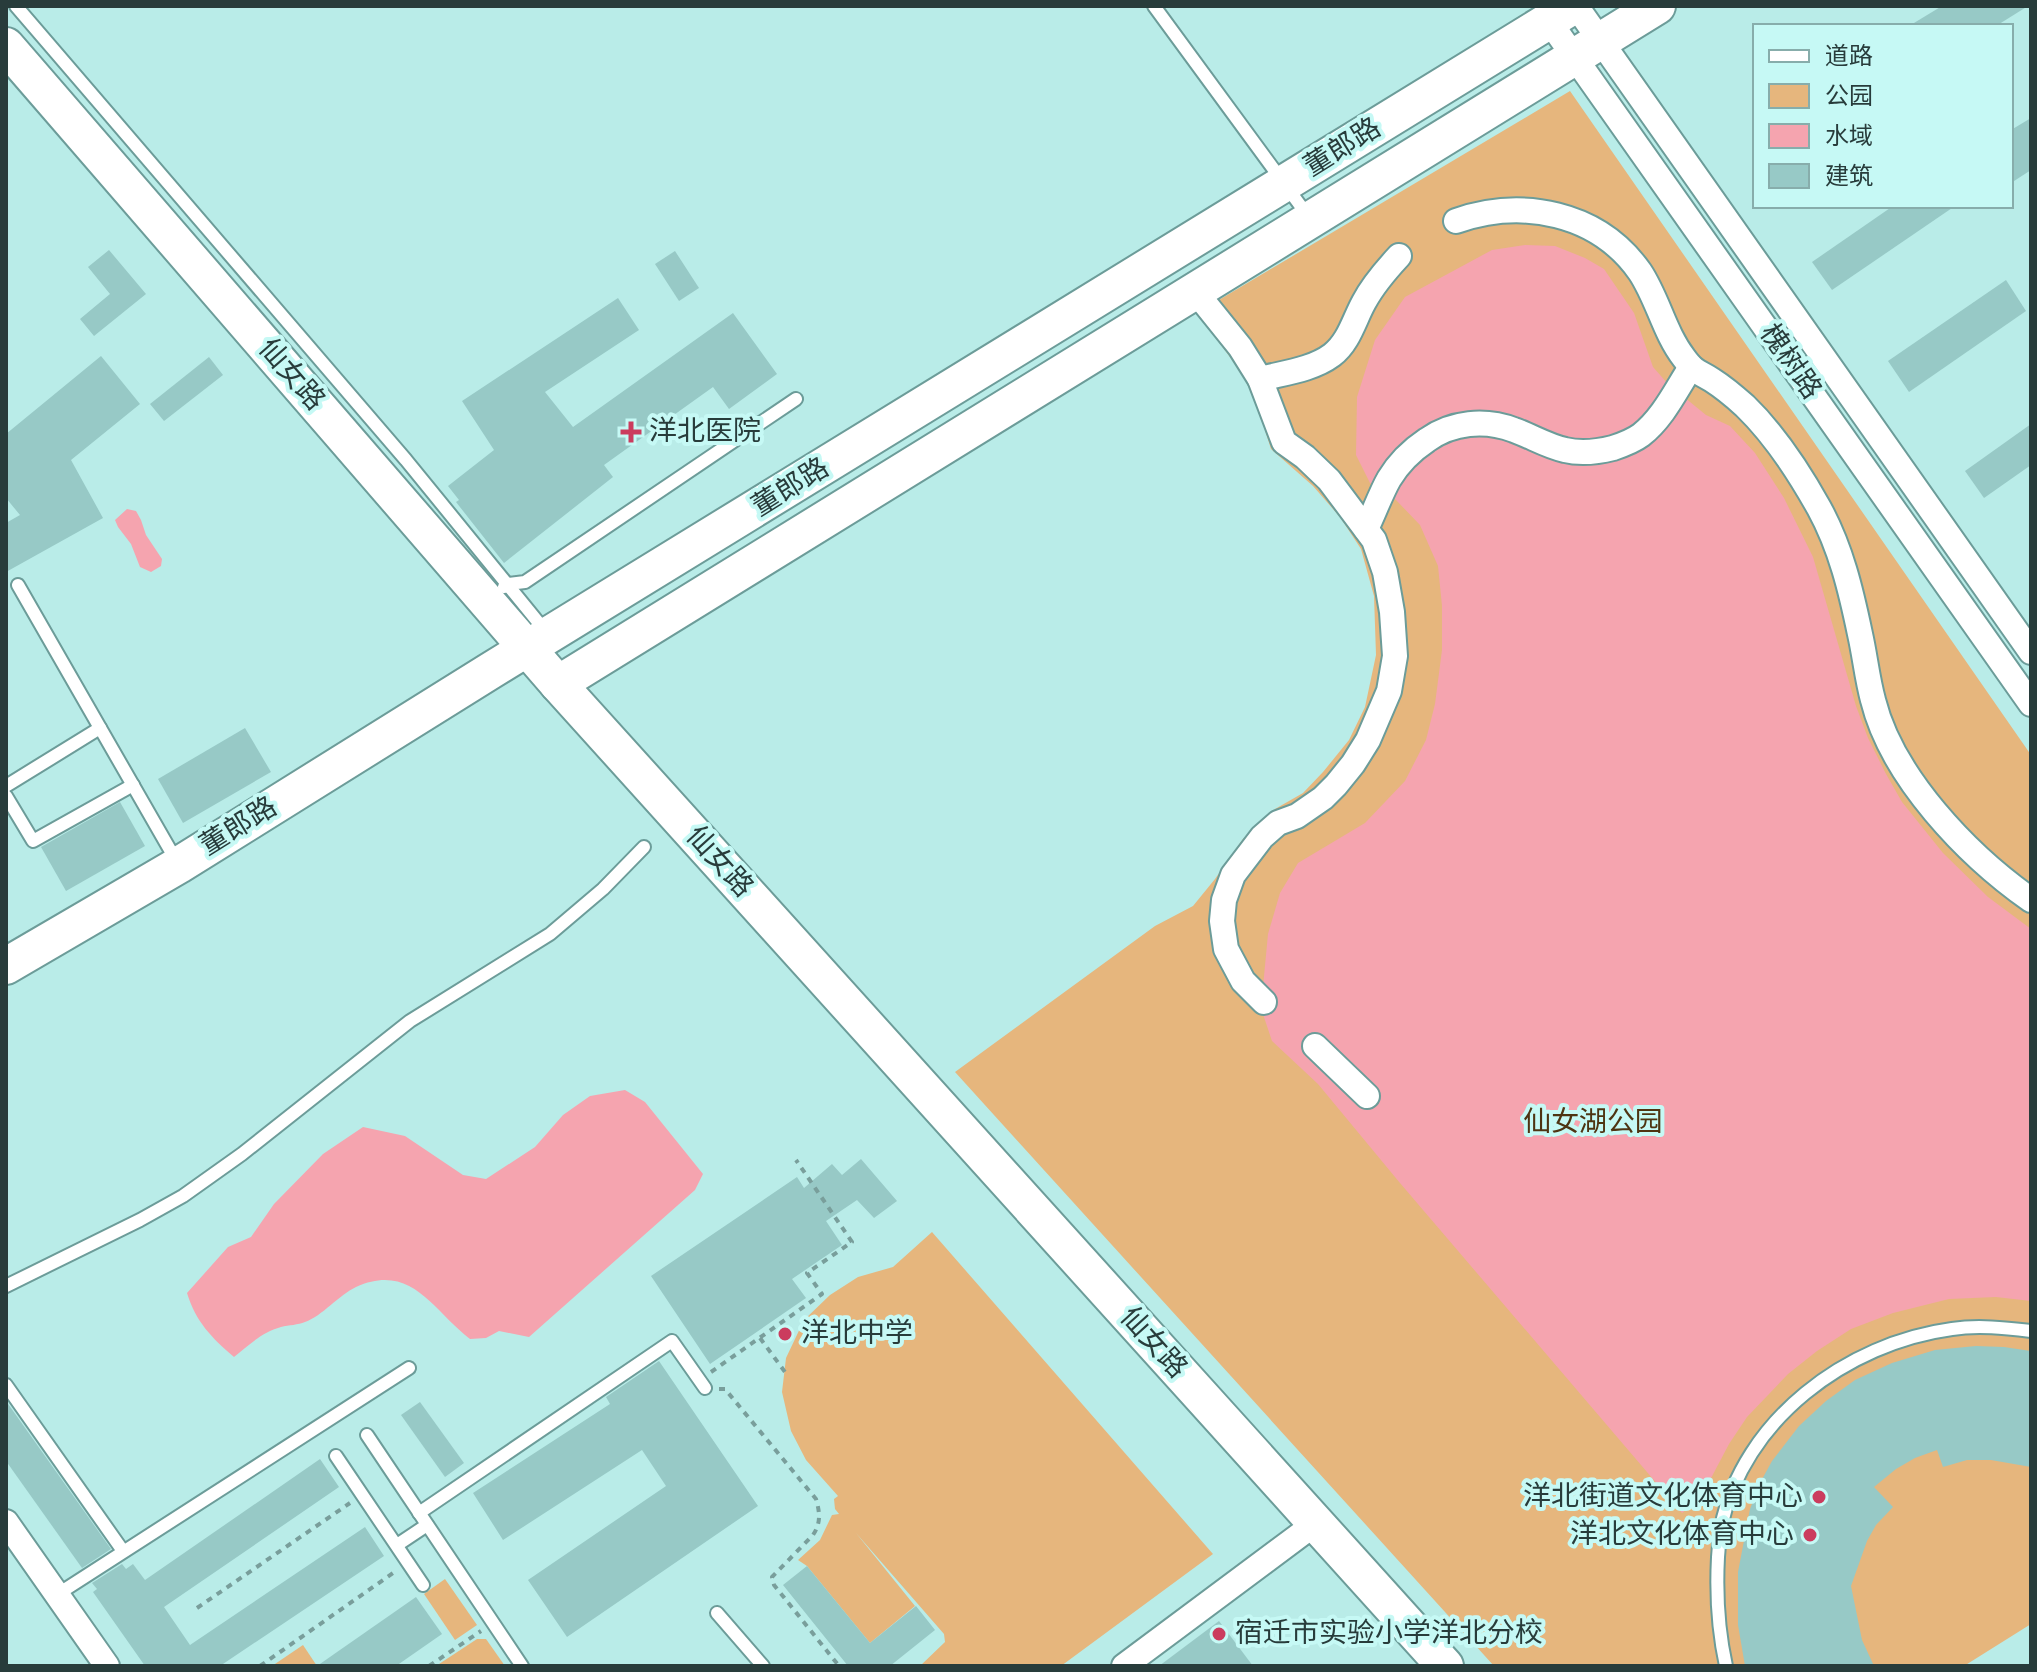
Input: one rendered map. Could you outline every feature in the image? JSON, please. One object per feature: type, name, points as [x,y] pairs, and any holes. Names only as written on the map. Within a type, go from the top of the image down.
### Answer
[{"type":"street","name":"董郎路","points":[[558,684],[1657,6]]},
{"type":"street","name":"董郎路","points":[[6,966],[179,865],[533,635],[1284,185],[1566,11]]},
{"type":"street","name":"槐树路","points":[[1566,11],[1588,49],[2031,704]]},
{"type":"street","name":"仙女路","points":[[6,46],[497,593],[533,635],[558,684],[1445,1666]]},
{"type":"street","name":"槐树路","points":[[1588,49],[2031,652]]},
{"type":"street","points":[[1456,221],[1497,210],[1531,211],[1562,216],[1591,227],[1618,249],[1639,272],[1659,308],[1685,376]]},
{"type":"street","points":[[1260,379],[1300,369],[1330,356],[1341,347],[1365,300],[1399,256]]},
{"type":"street","points":[[1195,291],[1240,347],[1260,379],[1284,442],[1329,480],[1374,540],[1385,572],[1392,612],[1395,656],[1389,691],[1368,740],[1353,764],[1323,798],[1297,816],[1278,823],[1262,837],[1233,875],[1224,900],[1222,921],[1226,949],[1243,981],[1261,999]]},
{"type":"street","points":[[1366,529],[1390,478],[1417,447],[1434,435],[1472,423],[1494,424],[1563,450],[1581,453],[1602,451],[1639,436],[1659,417],[1685,376],[1695,371],[1710,378],[1744,405],[1795,468],[1820,510],[1842,558],[1873,701],[1896,754],[1945,824],[1983,863],[2031,900]]},
{"type":"street","points":[[1315,1046],[1367,1096]]},
{"type":"street","points":[[6,1522],[107,1666]]},
{"type":"street","points":[[1138,1662],[1316,1523]]},
{"type":"lane","points":[[6,12],[14,6],[406,460],[497,593],[525,582],[796,399]]},
{"type":"lane","points":[[1154,6],[1311,220]]},
{"type":"lane","points":[[18,585],[179,865]]},
{"type":"lane","points":[[6,786],[100,728]]},
{"type":"lane","points":[[6,796],[33,841],[133,785]]},
{"type":"lane","points":[[6,1286],[183,1196],[242,1154],[410,1021],[550,934],[603,889],[644,847]]},
{"type":"lane","points":[[1726,1666],[1719,1634],[1717,1584],[1721,1527],[1735,1485],[1760,1439],[1791,1405],[1828,1376],[1868,1354],[1905,1340],[1952,1329],[1995,1327],[2031,1331]]},
{"type":"lane","points":[[419,1513],[672,1341],[702,1384]]},
{"type":"lane","points":[[58,1594],[409,1368]]},
{"type":"lane","points":[[6,1385],[123,1551]]},
{"type":"lane","points":[[367,1435],[522,1666]]},
{"type":"lane","points":[[336,1456],[423,1585]]},
{"type":"lane","points":[[397,1545],[427,1525]]},
{"type":"lane","points":[[717,1613],[763,1666]]},
{"type":"path","points":[[702,1384],[822,1294],[807,1273],[852,1242],[796,1160]]},
{"type":"path","points":[[760,1338],[785,1372]]},
{"type":"path","points":[[702,1384],[725,1389],[816,1499],[820,1520],[818,1527],[772,1577],[774,1585],[839,1666]]},
{"type":"path","points":[[197,1608],[362,1495]]},
{"type":"path","points":[[260,1666],[408,1563]]},
{"type":"path","points":[[429,1666],[493,1623]]},
{"type":"green space","name":"仙女湖公园","points":[[1570,91],[2031,755],[2031,1624],[1964,1666],[1494,1666],[955,1072],[1155,926],[1193,906],[1243,839],[1275,809],[1303,793],[1323,772],[1349,740],[1365,707],[1376,655],[1374,596],[1361,549],[1340,517],[1313,486],[1271,449],[1253,392],[1197,313]]},
{"type":"green space","points":[[932,1232],[1213,1554],[1061,1666],[920,1666],[945,1642],[944,1634],[856,1533],[915,1606],[870,1643],[807,1566],[798,1560],[820,1540],[832,1515],[839,1514],[834,1499],[838,1496],[806,1460],[791,1431],[782,1392],[786,1358],[804,1320],[830,1295],[858,1277],[893,1267]]},
{"type":"green space","points":[[445,1579],[477,1625],[455,1640],[424,1594]]},
{"type":"green space","points":[[477,1639],[486,1639],[505,1666],[436,1666]]},
{"type":"green space","points":[[303,1645],[317,1666],[272,1666]]},
{"type":"water","points":[[1525,245],[1555,246],[1604,269],[1634,313],[1653,367],[1668,384],[1706,415],[1730,426],[1755,453],[1784,498],[1813,557],[1856,706],[1868,738],[1902,802],[1943,853],[1988,897],[2031,929],[2031,1301],[1996,1297],[1949,1299],[1893,1313],[1851,1329],[1788,1374],[1747,1417],[1700,1499],[1682,1513],[1318,1084],[1272,1041],[1261,1008],[1268,934],[1280,893],[1298,863],[1365,823],[1405,781],[1426,740],[1435,704],[1442,650],[1438,566],[1420,525],[1396,500],[1370,483],[1356,455],[1357,397],[1375,340],[1405,297],[1492,250]]},
{"type":"water","points":[[127,509],[136,511],[146,535],[162,559],[161,566],[151,572],[140,567],[131,544],[115,520]]},
{"type":"water","points":[[625,1090],[645,1102],[703,1174],[695,1190],[529,1337],[499,1331],[486,1338],[470,1339],[420,1293],[392,1281],[375,1281],[356,1287],[311,1319],[268,1332],[234,1357],[211,1336],[195,1312],[187,1293],[228,1247],[251,1237],[274,1204],[323,1154],[363,1127],[405,1136],[463,1175],[486,1179],[535,1147],[563,1115],[590,1096]]},
{"type":"building","points":[[1942,6],[2028,6],[1999,24],[1912,24]]},
{"type":"building","points":[[2031,118],[2031,170],[2013,182],[2013,129]]},
{"type":"building","points":[[1890,208],[1952,208],[1832,290],[1812,262]]},
{"type":"building","points":[[109,250],[146,294],[94,336],[80,319],[110,294],[88,267]]},
{"type":"building","points":[[675,251],[699,288],[679,301],[655,264]]},
{"type":"building","points":[[2006,280],[2026,311],[1909,392],[1888,361]]},
{"type":"building","points":[[618,298],[639,330],[545,392],[573,427],[733,313],[777,374],[729,409],[713,387],[604,465],[613,477],[504,563],[456,502],[459,500],[448,486],[494,450],[462,401]]},
{"type":"building","points":[[101,356],[140,404],[71,460],[103,518],[6,572],[6,523],[20,515],[6,498],[6,434]]},
{"type":"building","points":[[209,357],[223,375],[164,421],[150,404]]},
{"type":"building","points":[[2031,424],[2031,465],[1984,498],[1965,471]]},
{"type":"building","points":[[245,728],[271,772],[183,823],[158,779]]},
{"type":"building","points":[[120,802],[145,846],[66,891],[41,847]]},
{"type":"building","points":[[861,1159],[897,1201],[874,1218],[857,1200],[826,1221],[842,1245],[792,1279],[806,1298],[710,1364],[651,1276],[797,1177],[804,1188],[832,1164],[842,1175]]},
{"type":"building","name":"洋北街道文化体育中心","points":[[1976,1346],[2031,1351],[2031,1467],[1991,1460],[1967,1460],[1943,1467],[1937,1450],[1896,1469],[1874,1487],[1893,1507],[1876,1525],[1867,1541],[1851,1586],[1862,1640],[1874,1666],[1745,1666],[1738,1625],[1738,1572],[1750,1509],[1772,1461],[1799,1426],[1855,1380],[1892,1363],[1935,1350]]},
{"type":"building","points":[[659,1361],[758,1506],[567,1637],[528,1580],[666,1486],[642,1450],[503,1540],[473,1493],[610,1404],[606,1397]]},
{"type":"building","points":[[6,1401],[111,1549],[82,1568],[6,1461]]},
{"type":"building","points":[[420,1402],[464,1463],[445,1477],[401,1415]]},
{"type":"building","points":[[320,1459],[339,1487],[164,1607],[190,1645],[365,1527],[384,1556],[220,1666],[145,1666],[93,1592],[97,1589],[92,1583],[122,1564],[126,1569],[133,1564],[145,1580]]},
{"type":"building","points":[[807,1566],[870,1643],[916,1606],[935,1630],[890,1666],[848,1666],[783,1585]]},
{"type":"building","points":[[416,1597],[442,1634],[396,1666],[317,1666]]},
{"type":"building","points":[[1219,1621],[1253,1666],[1159,1666]]},
{"type":"place","name":"洋北医院","points":[[631,432]]},
{"type":"place","name":"洋北中学","points":[[785,1334]]},
{"type":"place","name":"洋北街道文化体育中心","points":[[1819,1497]]},
{"type":"place","name":"洋北文化体育中心","points":[[1810,1535]]},
{"type":"place","name":"宿迁市实验小学洋北分校","points":[[1219,1634]]}]
